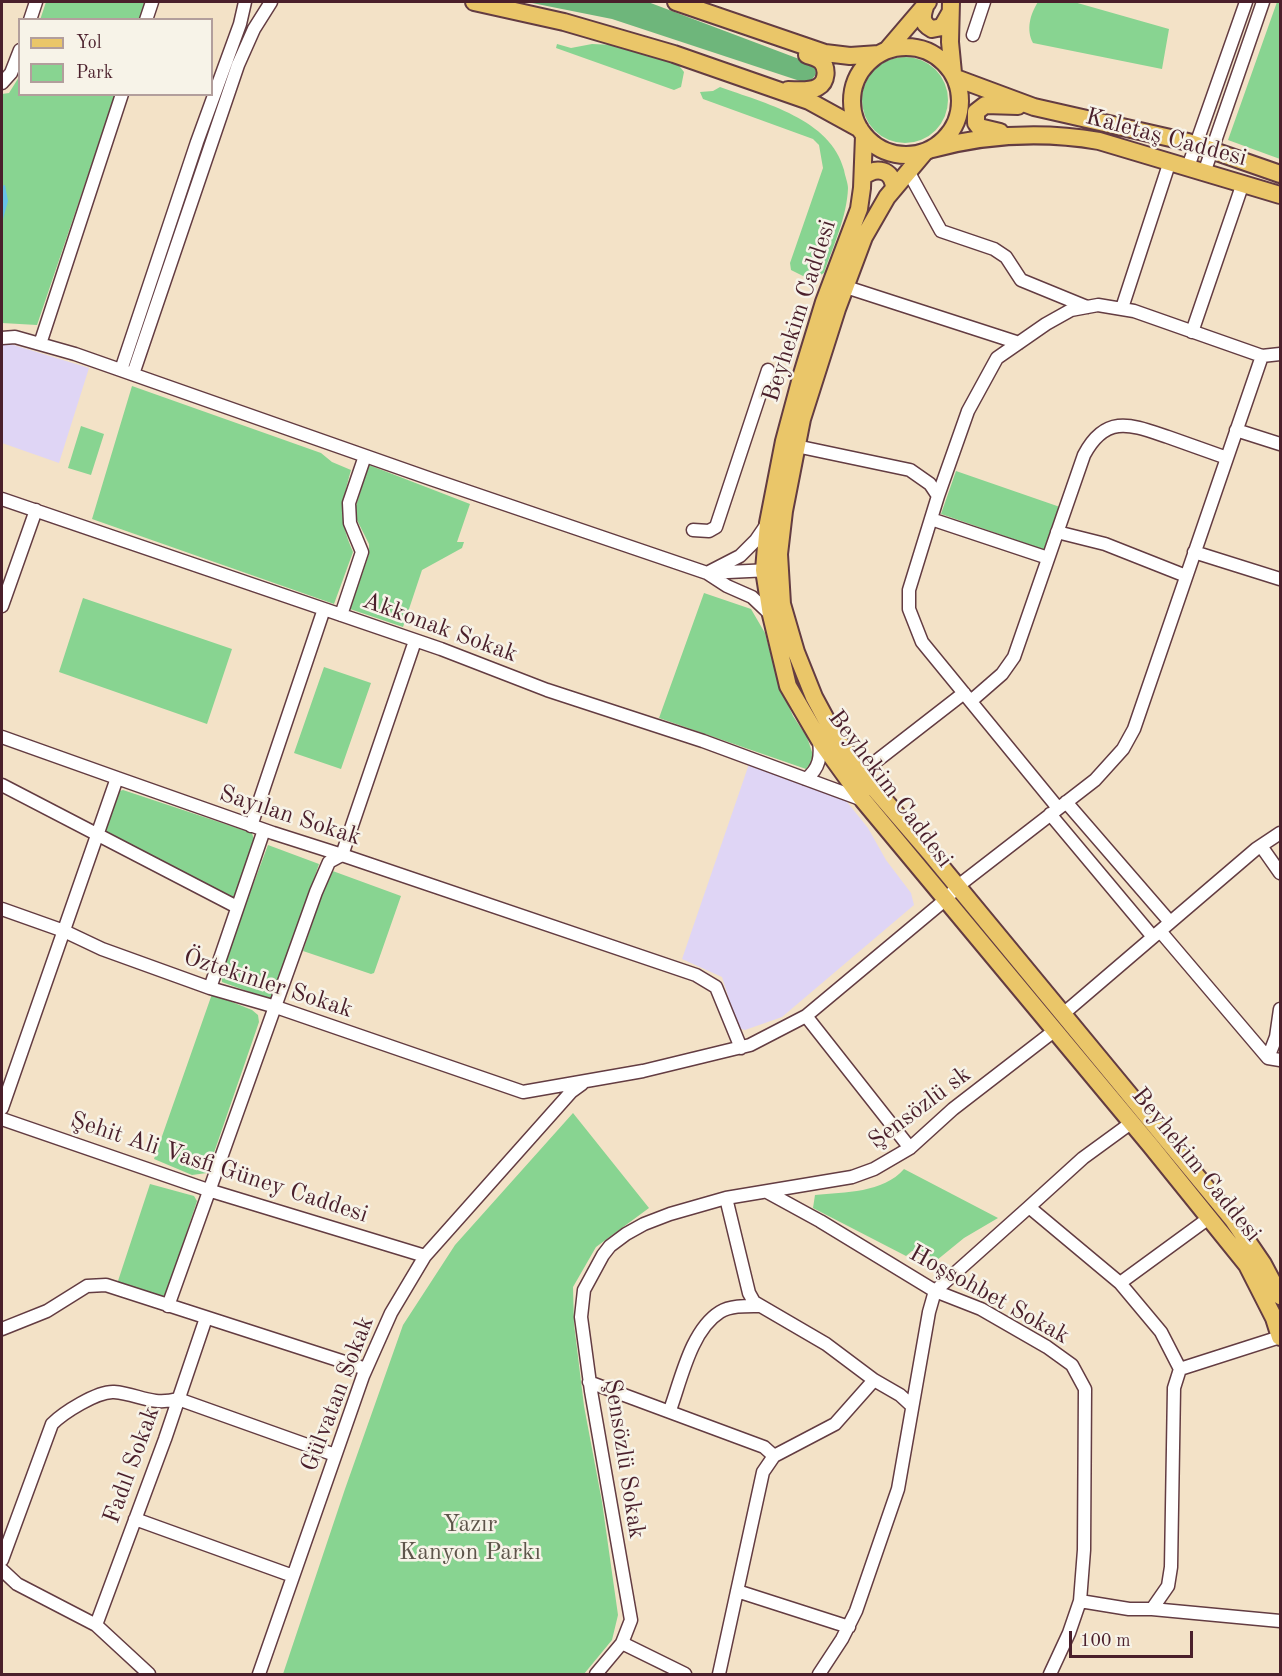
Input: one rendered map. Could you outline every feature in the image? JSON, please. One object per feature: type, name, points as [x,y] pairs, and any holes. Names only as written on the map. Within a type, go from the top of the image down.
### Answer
[{"type":"main road","points":[[474,2],[611,34],[779,90],[825,109],[862,133],[877,147],[892,154],[908,156],[928,151],[947,137],[957,120],[961,101],[954,75],[950,42],[951,6]]},
{"type":"main road","points":[[676,2],[825,53],[850,56],[911,47],[927,51],[942,60],[954,75]]},
{"type":"main road","points":[[862,133],[852,107],[854,84],[862,70],[883,52],[927,2]]},
{"type":"main road","points":[[927,2],[923,21],[925,26],[932,29],[942,27],[951,6]]},
{"type":"main road","points":[[777,38],[795,50],[821,61],[826,73],[818,88],[779,90]]},
{"type":"main road","name":"Kaletaş Caddesi","points":[[954,75],[1034,107],[1106,122],[1205,148],[1281,174]]},
{"type":"main road","points":[[1026,134],[984,130],[976,123],[976,112],[985,105],[1034,107]]},
{"type":"main road","name":"Beyhekim Caddesi","points":[[862,133],[863,177],[859,209],[824,302],[784,441],[768,523],[772,570],[771,615],[788,686],[819,739],[863,800],[1247,1265],[1281,1337]]},
{"type":"main road","name":"Kaletaş Caddesi","points":[[928,151],[982,137],[1026,134],[1070,136],[1099,141],[1281,195]]},
{"type":"main road","name":"Beyhekim Caddesi","points":[[928,151],[894,188],[864,237],[837,309],[801,419],[784,511],[779,554],[772,570],[796,652],[814,698],[835,736],[861,773],[958,886],[1233,1220],[1263,1264],[1281,1296]]},
{"type":"main road","points":[[863,177],[875,170],[884,171],[891,177],[894,188]]},
{"type":"street","points":[[31,18],[36,2]]},
{"type":"street","points":[[147,18],[152,2]]},
{"type":"street","points":[[127,372],[197,142],[240,24],[244,2]]},
{"type":"street","points":[[127,372],[238,66],[254,29],[270,2]]},
{"type":"street","points":[[974,35],[984,2]]},
{"type":"street","points":[[1205,148],[1246,2]]},
{"type":"street","points":[[1196,170],[1263,2]]},
{"type":"street","points":[[2,83],[11,73],[18,55]]},
{"type":"street","points":[[40,344],[121,96]]},
{"type":"street","points":[[1122,308],[1170,161]]},
{"type":"street","points":[[908,171],[941,231],[994,249],[1006,257],[1021,280],[1088,307]]},
{"type":"street","points":[[1192,332],[1243,183]]},
{"type":"street","points":[[846,287],[1019,343]]},
{"type":"street","points":[[1274,1059],[1156,934],[1058,808],[922,642],[909,609],[909,590],[938,496],[968,411],[998,358],[1046,324],[1071,310],[1098,305],[1122,308],[1134,310],[1262,356],[1281,354]]},
{"type":"street","points":[[2,338],[15,337],[127,372],[707,573],[727,586],[752,597],[771,615]]},
{"type":"street","points":[[586,1082],[741,1048],[806,1016],[945,900],[958,886],[1095,780],[1123,749],[1134,729],[1262,356]]},
{"type":"street","points":[[693,530],[709,531],[716,527],[768,370]]},
{"type":"street","points":[[861,773],[1002,674],[1014,657],[1084,455],[1092,440],[1100,433],[1131,424],[1227,458]]},
{"type":"street","points":[[1236,430],[1281,444]]},
{"type":"street","points":[[796,446],[910,470],[930,484],[938,496]]},
{"type":"street","points":[[341,615],[363,552],[350,523],[349,503],[365,456]]},
{"type":"street","name":"Akkonak Sokak","points":[[2,499],[324,609],[548,690],[703,741],[863,800]]},
{"type":"street","points":[[2,606],[36,510]]},
{"type":"street","points":[[931,519],[1048,558]]},
{"type":"street","points":[[707,573],[740,556],[756,540],[768,523]]},
{"type":"street","points":[[1057,532],[1105,544],[1186,576]]},
{"type":"street","points":[[1194,552],[1281,579]]},
{"type":"street","points":[[707,573],[772,570]]},
{"type":"street","points":[[251,826],[324,609]]},
{"type":"street","points":[[168,1306],[324,869],[329,862],[342,855],[415,641]]},
{"type":"street","name":"Sayılan Sokak","points":[[2,737],[251,826],[696,975],[716,987],[741,1048]]},
{"type":"street","points":[[806,778],[818,765],[819,739]]},
{"type":"street","points":[[2,1108],[117,778]]},
{"type":"street","points":[[2,785],[237,907]]},
{"type":"street","points":[[1058,808],[1170,922]]},
{"type":"street","points":[[210,988],[264,830]]},
{"type":"street","points":[[1063,1014],[1261,846],[1281,833]]},
{"type":"street","points":[[1261,846],[1281,873]]},
{"type":"street","name":"Öztekinler Sokak","points":[[2,909],[64,931],[102,949],[210,988],[276,1007],[524,1092],[586,1082]]},
{"type":"street","points":[[1274,1059],[1281,1009]]},
{"type":"street","points":[[806,1016],[910,1148]]},
{"type":"street","name":"Şensözlü sk","points":[[610,1246],[644,1224],[670,1214],[726,1198],[852,1178],[874,1169],[910,1148],[953,1109],[1054,1031]]},
{"type":"street","name":"Gülvatan Sokak","points":[[259,1674],[366,1369],[391,1313],[425,1256],[571,1092],[586,1082]]},
{"type":"street","name":"Şehit Ali Vasfi Güney Caddesi","points":[[2,1119],[208,1190],[425,1256]]},
{"type":"street","points":[[819,1674],[856,1611],[898,1489],[929,1312],[935,1291],[1083,1158],[1131,1123]]},
{"type":"street","name":"Hoşsohbet Sokak","points":[[767,1192],[820,1221],[935,1291],[981,1309],[1047,1347],[1072,1365],[1085,1389],[1084,1550],[1080,1601],[1069,1633],[1050,1674]]},
{"type":"street","points":[[726,1198],[749,1293],[754,1302],[826,1344],[874,1380],[900,1395],[912,1406]]},
{"type":"street","points":[[1029,1207],[1120,1283],[1161,1332],[1180,1369],[1174,1388],[1171,1568],[1168,1586],[1152,1609]]},
{"type":"street","points":[[1120,1283],[1209,1218]]},
{"type":"street","name":"Şensözlü Sokak","points":[[596,1674],[622,1643],[631,1620],[581,1317],[584,1290],[595,1266],[610,1246]]},
{"type":"street","points":[[2,1329],[47,1311],[87,1286],[106,1285],[366,1369]]},
{"type":"street","points":[[670,1410],[693,1344],[706,1325],[720,1312],[737,1307],[761,1306]]},
{"type":"street","name":"Fadıl Sokak","points":[[96,1625],[206,1318]]},
{"type":"street","points":[[1180,1369],[1281,1337]]},
{"type":"street","points":[[719,1674],[763,1472],[774,1456],[834,1424],[874,1380]]},
{"type":"street","points":[[590,1382],[764,1447],[774,1456]]},
{"type":"street","points":[[2,1560],[52,1424],[63,1414],[105,1393],[114,1392],[162,1403],[178,1399],[335,1455]]},
{"type":"street","points":[[135,1520],[293,1576]]},
{"type":"street","points":[[2,1570],[17,1584],[96,1625],[149,1674]]},
{"type":"street","points":[[737,1591],[849,1626]]},
{"type":"street","points":[[1080,1601],[1130,1609],[1281,1620]]},
{"type":"street","points":[[622,1643],[685,1674]]},
{"type":"shaded area","points":[[2,343],[89,368],[59,463],[2,443]]},
{"type":"shaded area","points":[[749,764],[843,797],[868,828],[886,860],[911,893],[914,905],[782,1017],[745,1030],[738,1028],[722,977],[682,959]]},
{"type":"green space","points":[[46,2],[147,2],[141,18],[41,18]]},
{"type":"green space","points":[[527,2],[648,2],[815,65],[816,74],[810,82],[800,81],[612,19]]},
{"type":"green space","points":[[1038,2],[1074,2],[1169,29],[1162,69],[1033,43],[1030,22]]},
{"type":"green space","points":[[1277,2],[1280,2],[1280,159],[1228,140]]},
{"type":"green space","points":[[557,44],[571,48],[592,44],[615,45],[677,63],[684,72],[681,87],[674,90],[556,48]]},
{"type":"green space","points":[[905,57],[922,60],[936,69],[945,83],[948,100],[945,117],[936,131],[922,140],[905,143],[888,140],[874,131],[865,117],[862,100],[865,83],[874,69],[888,60]]},
{"type":"green space","points":[[18,79],[18,96],[115,96],[37,325],[2,323],[2,94],[9,93]]},
{"type":"green space","points":[[720,87],[794,115],[825,138],[837,152],[848,186],[845,210],[824,273],[811,280],[791,270],[790,263],[823,168],[819,145],[813,139],[703,99],[700,92],[713,91]]},
{"type":"green space","points":[[132,386],[321,453],[332,462],[351,470],[343,503],[343,520],[353,552],[334,604],[92,519]]},
{"type":"green space","points":[[81,426],[104,434],[91,475],[68,468]]},
{"type":"green space","points":[[369,465],[470,504],[457,542],[464,542],[462,548],[422,570],[403,627],[350,609],[369,554],[369,544],[357,520],[355,509]]},
{"type":"green space","points":[[956,471],[1060,507],[1045,550],[941,514]]},
{"type":"green space","points":[[704,593],[751,609],[765,633],[778,681],[793,716],[807,737],[813,755],[806,769],[659,718]]},
{"type":"green space","points":[[83,598],[232,649],[207,724],[59,672]]},
{"type":"green space","points":[[324,667],[371,683],[341,769],[294,753]]},
{"type":"green space","points":[[123,790],[252,833],[255,843],[236,896],[230,898],[108,836],[106,829],[117,792]]},
{"type":"green space","points":[[268,845],[319,864],[276,994],[269,999],[222,982],[221,970]]},
{"type":"green space","points":[[330,870],[401,896],[374,973],[371,974],[303,951]]},
{"type":"green space","points":[[212,994],[252,1010],[258,1015],[259,1022],[207,1173],[192,1175],[154,1159]]},
{"type":"green space","name":"Yazır Kanyon Parkı","points":[[573,1113],[649,1208],[596,1247],[573,1287],[574,1324],[584,1406],[602,1502],[618,1615],[612,1640],[584,1674],[283,1674],[403,1325],[455,1245]]},
{"type":"green space","points":[[904,1169],[998,1218],[964,1238],[937,1260],[920,1251],[912,1251],[906,1256],[813,1208],[815,1195],[875,1187],[895,1177]]},
{"type":"green space","points":[[150,1184],[194,1196],[197,1201],[166,1295],[160,1301],[116,1287]]},
{"type":"water","points":[[5,185],[8,201],[2,223],[2,186]]}]
